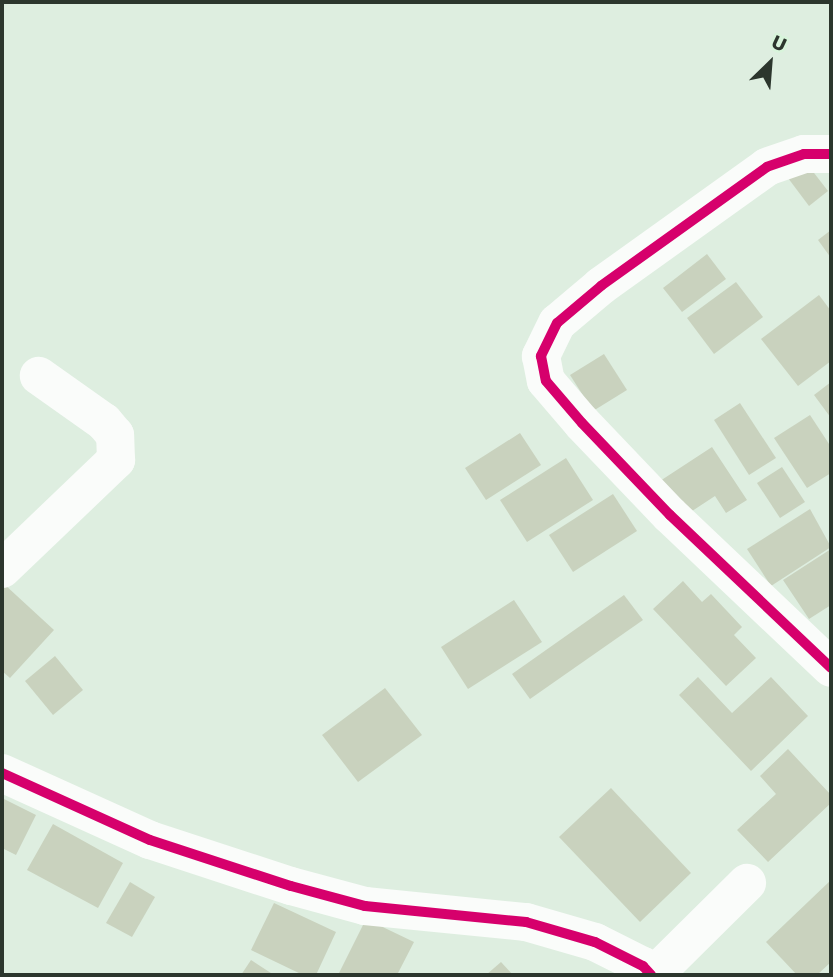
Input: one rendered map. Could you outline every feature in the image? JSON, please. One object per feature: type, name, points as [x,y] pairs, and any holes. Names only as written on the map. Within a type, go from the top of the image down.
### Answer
[{"type":"street","points":[[831,154],[804,154],[767,167],[601,286],[557,323],[541,356],[547,381],[582,424],[670,515],[831,668]]},
{"type":"street","points":[[2,569],[116,460],[115,435],[104,422],[38,376]]},
{"type":"street","points":[[2,773],[150,840],[291,886],[365,905],[526,922],[595,942],[643,966],[653,975],[747,883]]},
{"type":"building","points":[[804,160],[828,191],[809,206],[785,174]]},
{"type":"building","points":[[831,230],[831,258],[818,240]]},
{"type":"building","points":[[707,254],[726,279],[682,312],[663,288]]},
{"type":"building","points":[[736,282],[763,317],[714,354],[687,318]]},
{"type":"building","points":[[819,295],[831,311],[831,361],[798,386],[761,339]]},
{"type":"building","points":[[604,354],[627,390],[593,411],[570,375]]},
{"type":"building","points":[[831,382],[831,418],[814,395]]},
{"type":"building","points":[[740,403],[776,458],[749,475],[714,420]]},
{"type":"building","points":[[810,415],[831,447],[831,473],[807,488],[774,438]]},
{"type":"building","points":[[520,433],[541,465],[486,500],[465,468]]},
{"type":"building","points":[[712,447],[747,500],[726,513],[715,496],[683,517],[660,481]]},
{"type":"building","points":[[566,458],[593,500],[527,542],[500,500]]},
{"type":"building","points":[[782,467],[805,502],[780,518],[757,483]]},
{"type":"building","points":[[613,494],[637,531],[573,572],[549,535]]},
{"type":"building","points":[[810,509],[831,547],[771,586],[747,549]]},
{"type":"building","points":[[831,549],[831,605],[809,619],[783,580]]},
{"type":"building","points":[[683,581],[702,602],[711,594],[742,627],[734,635],[756,658],[726,686],[653,609]]},
{"type":"building","points":[[4,584],[54,630],[10,678],[2,671]]},
{"type":"building","points":[[624,595],[643,620],[530,699],[512,674]]},
{"type":"building","points":[[514,600],[542,642],[468,689],[441,647]]},
{"type":"building","points":[[55,656],[83,690],[53,715],[25,681]]},
{"type":"building","points":[[698,677],[732,713],[771,677],[808,716],[751,771],[679,695]]},
{"type":"building","points":[[385,688],[422,735],[358,782],[322,735]]},
{"type":"building","points":[[788,749],[831,795],[831,803],[768,862],[737,830],[776,794],[760,776]]},
{"type":"building","points":[[611,788],[691,873],[640,922],[559,837]]},
{"type":"building","points":[[2,798],[36,815],[16,855],[2,848]]},
{"type":"building","points":[[53,824],[123,863],[98,908],[27,870]]},
{"type":"building","points":[[831,880],[831,962],[817,975],[797,975],[766,942]]},
{"type":"building","points":[[130,882],[155,897],[132,937],[106,923]]},
{"type":"building","points":[[274,903],[336,932],[316,975],[303,975],[251,950]]},
{"type":"building","points":[[366,919],[414,942],[397,975],[338,975]]},
{"type":"building","points":[[251,960],[274,975],[241,975]]},
{"type":"building","points":[[501,962],[513,975],[486,975]]},
{"type":"cycle path","points":[[831,154],[804,154],[767,167],[601,286],[557,323],[541,356],[546,381],[582,423],[670,515],[831,668]]},
{"type":"cycle path","points":[[2,773],[150,840],[291,886],[365,906],[526,922],[595,942],[643,966],[651,975]]}]
